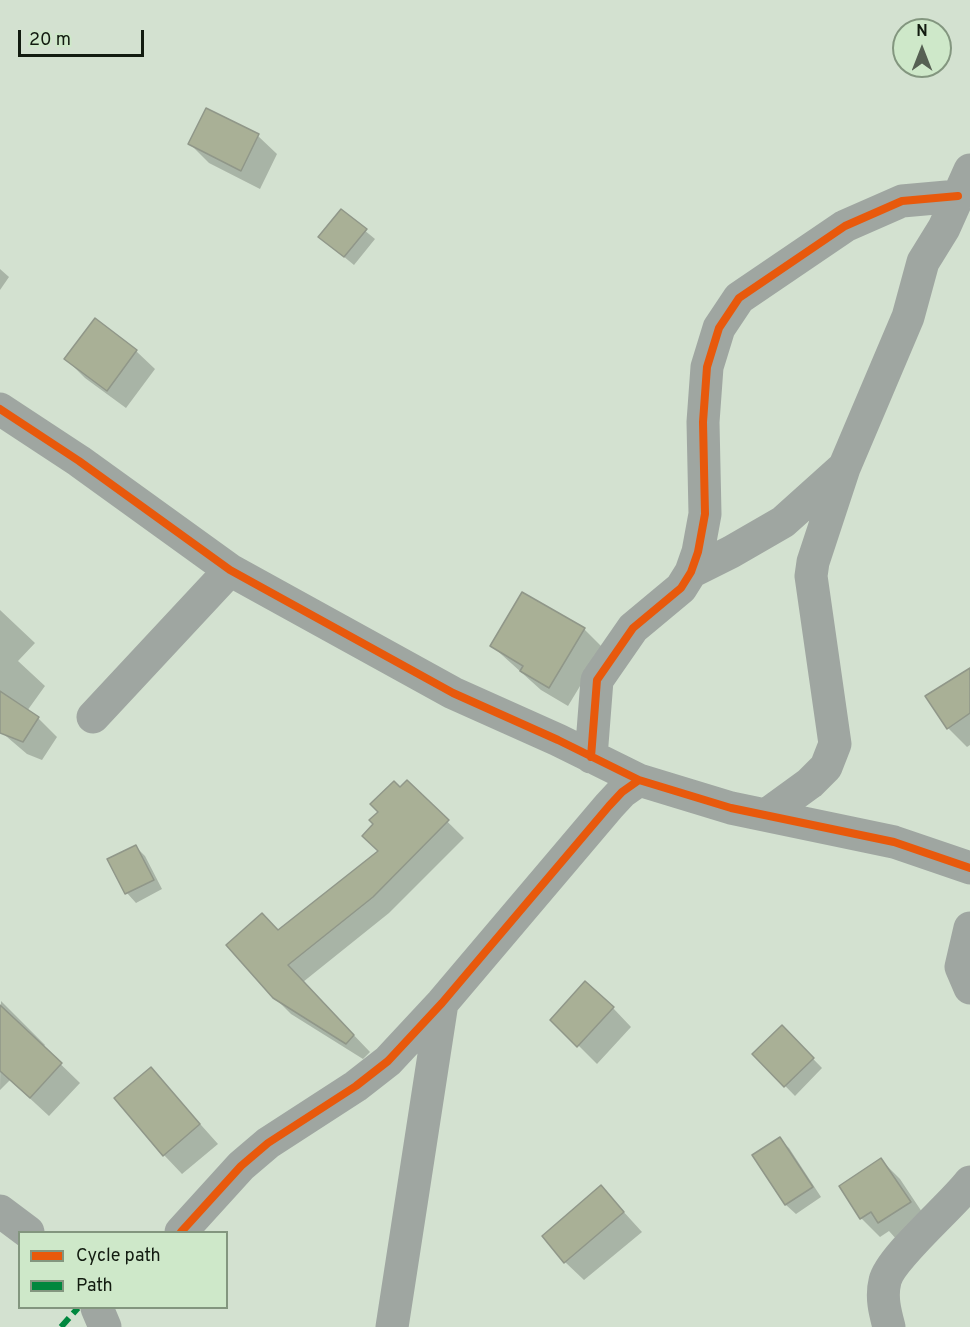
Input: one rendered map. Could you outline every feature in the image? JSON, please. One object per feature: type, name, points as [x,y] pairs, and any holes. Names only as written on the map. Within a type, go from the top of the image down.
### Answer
[{"type":"street","points":[[766,815],[810,783],[826,767],[835,744],[811,576],[813,562],[844,468],[908,317],[923,262],[944,228],[964,183]]},
{"type":"street","points":[[591,757],[597,680],[633,628],[681,588],[691,572],[698,552],[705,514],[703,422],[707,367],[719,328],[739,298],[845,226],[902,201],[964,183]]},
{"type":"street","points":[[0,409],[79,461],[230,570],[453,693],[558,740],[639,780],[731,808],[894,842],[970,868]]},
{"type":"street","points":[[691,572],[783,522],[844,468]]},
{"type":"street","points":[[93,717],[230,570]]},
{"type":"street","points":[[183,1231],[241,1166],[268,1143],[356,1086],[388,1061],[442,1004],[609,806],[622,792],[639,780]]},
{"type":"street","points":[[970,928],[961,967],[970,988]]},
{"type":"street","points":[[389,1322],[442,1004]]},
{"type":"street","points":[[889,1327],[883,1304],[885,1279],[897,1260],[960,1196],[970,1182]]},
{"type":"street","points":[[0,1211],[25,1231]]},
{"type":"street","points":[[97,1309],[105,1327]]},
{"type":"building","points":[[206,108],[259,134],[241,171],[188,144]]},
{"type":"building","points":[[341,209],[367,229],[344,257],[318,237]]},
{"type":"building","points":[[95,318],[137,350],[107,391],[64,359]]},
{"type":"building","points":[[522,592],[585,628],[549,688],[520,671],[523,666],[490,646]]},
{"type":"building","points":[[970,668],[970,713],[947,729],[925,696]]},
{"type":"building","points":[[0,691],[39,717],[23,742],[0,733]]},
{"type":"building","points":[[407,780],[449,820],[373,897],[288,965],[354,1035],[346,1044],[273,998],[226,945],[262,913],[278,930],[378,851],[362,836],[373,824],[369,820],[378,812],[370,804],[394,781],[400,787]]},
{"type":"building","points":[[136,845],[154,880],[125,894],[107,859]]},
{"type":"building","points":[[585,981],[614,1007],[577,1047],[550,1020]]},
{"type":"building","points":[[0,1005],[62,1063],[30,1098],[0,1071]]},
{"type":"building","points":[[782,1025],[814,1058],[784,1087],[752,1054]]},
{"type":"building","points":[[151,1067],[200,1124],[163,1156],[114,1098]]},
{"type":"building","points":[[780,1137],[813,1187],[785,1205],[752,1155]]},
{"type":"building","points":[[881,1158],[911,1202],[878,1223],[871,1212],[860,1219],[839,1186]]},
{"type":"building","points":[[601,1185],[624,1212],[564,1263],[542,1236]]},
{"type":"marked path","points":[[61,1327],[77,1309]]},
{"type":"cycle path","points":[[591,757],[597,680],[633,628],[681,588],[691,572],[698,552],[705,514],[703,422],[707,367],[719,328],[739,298],[845,226],[902,201],[958,196]]},
{"type":"cycle path","points":[[0,409],[79,461],[230,570],[453,693],[558,740],[639,780]]},
{"type":"cycle path","points":[[182,1231],[241,1166],[268,1143],[356,1086],[388,1061],[442,1003],[609,806],[622,792],[639,780],[731,808],[894,842],[970,868]]}]
